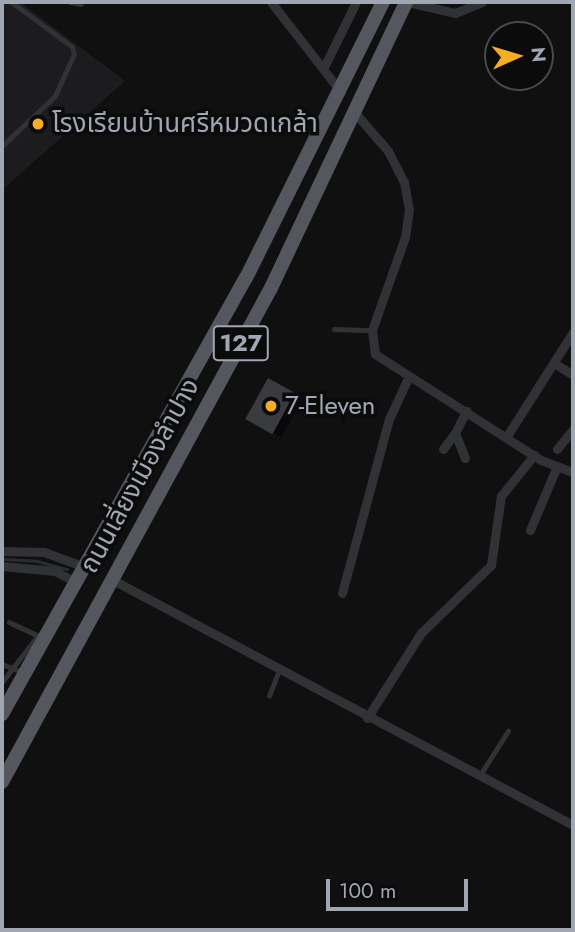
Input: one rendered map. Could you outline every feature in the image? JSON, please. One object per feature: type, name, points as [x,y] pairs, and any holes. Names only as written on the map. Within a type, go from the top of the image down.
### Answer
[{"type":"highway","name":"ถนนเลี่ยงเมืองลำปาง","points":[[2,714],[18,670],[74,581],[246,278],[341,92],[383,2]]},
{"type":"highway","name":"ถนนเลี่ยงเมืองลำปาง","points":[[2,782],[271,288],[407,2]]},
{"type":"street","points":[[271,2],[341,92]]},
{"type":"street","points":[[324,67],[356,2]]},
{"type":"street","points":[[407,2],[455,13],[482,2]]},
{"type":"street","points":[[356,114],[388,151],[404,182],[409,209],[405,237],[372,330],[375,354],[534,455],[573,472]]},
{"type":"street","points":[[507,436],[573,331]]},
{"type":"street","points":[[554,363],[573,375]]},
{"type":"street","points":[[342,593],[389,419],[409,376]]},
{"type":"street","points":[[443,449],[466,411]]},
{"type":"street","points":[[557,449],[573,429]]},
{"type":"street","points":[[455,433],[465,458]]},
{"type":"street","points":[[367,718],[421,633],[491,565],[501,496],[534,455]]},
{"type":"street","points":[[530,530],[558,466]]},
{"type":"street","points":[[2,551],[44,552],[82,566]]},
{"type":"street","points":[[2,566],[55,571],[74,581]]},
{"type":"street","points":[[111,579],[277,674],[480,775],[573,825]]},
{"type":"lane","points":[[2,146],[54,96],[74,54],[72,47],[11,2]]},
{"type":"lane","points":[[71,2],[81,4]]},
{"type":"lane","points":[[334,329],[372,330]]},
{"type":"lane","points":[[9,622],[40,637]]},
{"type":"lane","points":[[2,664],[18,670]]},
{"type":"lane","points":[[2,682],[18,670]]},
{"type":"lane","points":[[269,696],[277,674]]},
{"type":"lane","points":[[480,775],[508,731]]},
{"type":"shaded area","name":"โรงเรียนบ้านศรีหมวดเกล้า","points":[[2,2],[20,2],[125,81],[2,190]]},
{"type":"building","name":"7-Eleven","points":[[268,378],[295,393],[272,434],[245,419]]},
{"type":"waterway","points":[[2,559],[37,561],[67,569]]},
{"type":"place","name":"โรงเรียนบ้านศรีหมวดเกล้า","points":[[38,124]]},
{"type":"place","name":"7-Eleven","points":[[271,406]]}]
